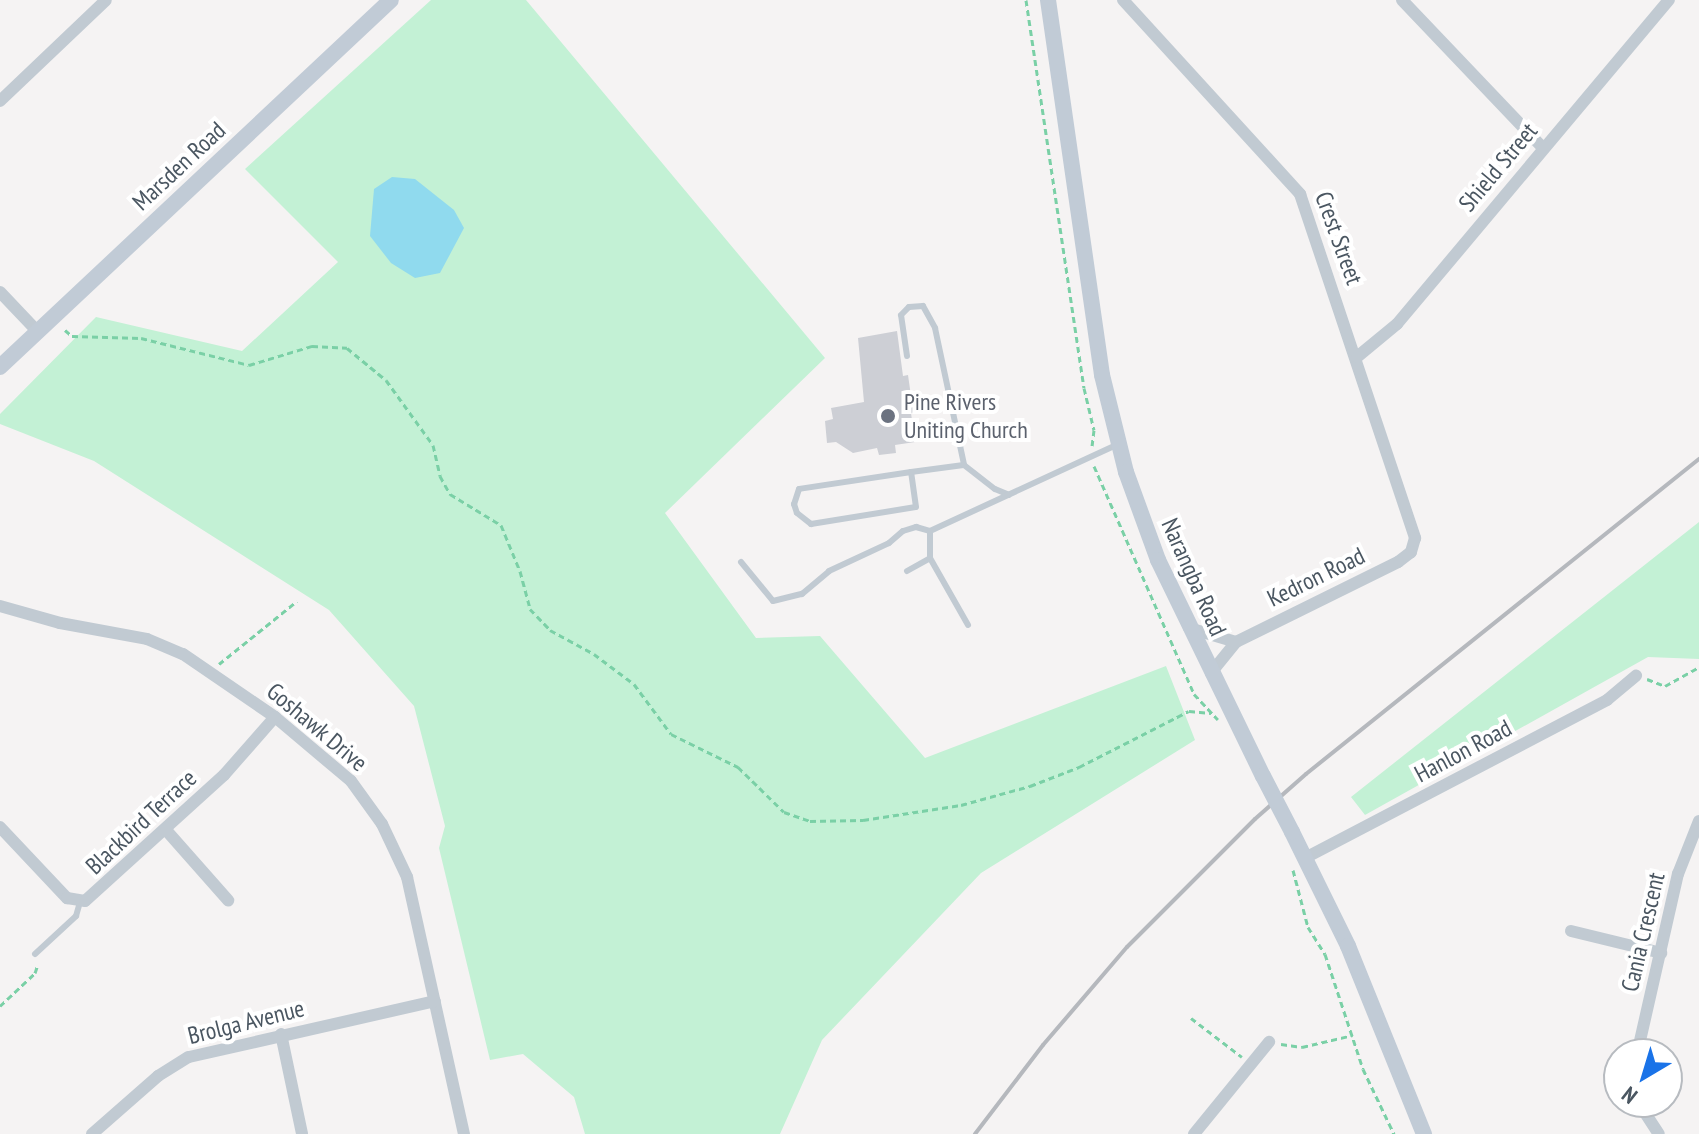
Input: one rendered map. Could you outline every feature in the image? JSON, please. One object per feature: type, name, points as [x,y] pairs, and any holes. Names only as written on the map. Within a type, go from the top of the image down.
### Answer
[{"type":"main road","name":"Marsden Road","points":[[0,367],[391,0]]},
{"type":"main road","name":"Narangba Road","points":[[1048,0],[1102,375],[1118,444],[1141,518],[1189,628],[1292,832],[1298,861],[1348,946],[1418,1129]]},
{"type":"street","points":[[0,101],[106,0]]},
{"type":"street","name":"Crest Street","points":[[1123,0],[1300,194],[1357,357],[1413,531],[1414,548]]},
{"type":"street","points":[[1402,0],[1543,148]]},
{"type":"street","name":"Shield Street","points":[[1357,357],[1397,324],[1669,0]]},
{"type":"street","points":[[0,292],[37,331]]},
{"type":"street","name":"Kedron Road","points":[[1211,673],[1236,642],[1398,562],[1414,548]]},
{"type":"street","name":"Goshawk Drive","points":[[0,606],[35,617],[147,639],[212,670],[275,717],[351,781],[382,824],[407,877],[464,1134]]},
{"type":"street","points":[[1189,628],[1236,642]]},
{"type":"street","name":"Hanlon Road","points":[[1298,861],[1607,700],[1636,676]]},
{"type":"street","name":"Blackbird Terrace","points":[[80,902],[100,891],[224,775],[275,717]]},
{"type":"street","name":"Cania Crescent","points":[[1641,1038],[1678,874],[1699,821]]},
{"type":"street","points":[[0,827],[61,892],[80,902]]},
{"type":"street","points":[[166,830],[228,900]]},
{"type":"street","points":[[1571,931],[1661,953]]},
{"type":"street","name":"Brolga Avenue","points":[[92,1134],[158,1076],[181,1061],[218,1048],[435,1001]]},
{"type":"street","points":[[281,1034],[302,1134]]},
{"type":"street","points":[[1194,1134],[1269,1042]]},
{"type":"lane","points":[[907,356],[901,315],[909,307],[923,306],[935,328],[964,465]]},
{"type":"lane","points":[[741,562],[773,601],[802,594],[829,571],[889,543],[903,531],[916,527],[930,531],[1118,444]]},
{"type":"lane","points":[[911,472],[916,507],[811,524],[797,513],[794,504],[799,489],[911,472],[964,465],[1009,495]]},
{"type":"lane","points":[[930,531],[930,558],[968,625]]},
{"type":"lane","points":[[907,571],[930,558]]},
{"type":"lane","name":"Blackbird Terrace","points":[[35,954],[76,916],[80,902]]},
{"type":"path","points":[[1026,0],[1084,388],[1095,437],[1088,450]]},
{"type":"path","points":[[65,330],[72,336],[141,338],[249,365],[312,346],[347,348],[386,380],[433,445],[440,476],[450,494],[501,525],[520,571],[530,609],[540,620],[550,630],[594,654],[634,684],[671,734],[738,767],[784,812],[810,821],[863,820],[961,805],[1030,786],[1079,767],[1189,711],[1211,713],[1196,699],[1096,470]]},
{"type":"path","points":[[1101,480],[1110,477]]},
{"type":"path","points":[[212,670],[297,601]]},
{"type":"path","points":[[1636,676],[1665,686],[1699,667]]},
{"type":"path","points":[[1189,711],[1196,699]]},
{"type":"path","points":[[1298,861],[1308,927],[1325,954],[1363,1069],[1394,1134]]},
{"type":"path","points":[[0,1006],[35,973],[38,964]]},
{"type":"path","points":[[1191,1018],[1251,1064]]},
{"type":"path","points":[[1269,1042],[1302,1047],[1353,1035]]},
{"type":"green space","points":[[431,0],[526,0],[825,358],[665,513],[756,638],[820,636],[925,758],[1166,666],[1195,740],[981,873],[822,1040],[780,1134],[585,1134],[574,1097],[523,1054],[490,1060],[439,848],[445,826],[414,706],[329,610],[94,461],[0,424],[0,414],[96,317],[242,351],[338,262],[245,169]]},
{"type":"green space","points":[[1699,522],[1699,659],[1648,657],[1365,815],[1351,797]]},
{"type":"water","points":[[392,177],[415,179],[454,210],[464,228],[440,273],[415,278],[391,263],[370,236],[374,189]]},
{"type":"building","points":[[897,331],[903,376],[908,375],[911,396],[917,395],[919,411],[911,413],[915,442],[895,445],[896,453],[879,455],[877,448],[853,453],[836,442],[827,443],[825,421],[833,419],[831,408],[864,402],[858,338]]},
{"type":"railway","points":[[975,1134],[1043,1045],[1127,947],[1255,819],[1306,774],[1699,459]]},
{"type":"place","name":"Pine Rivers Uniting Church","points":[[888,416]]}]
